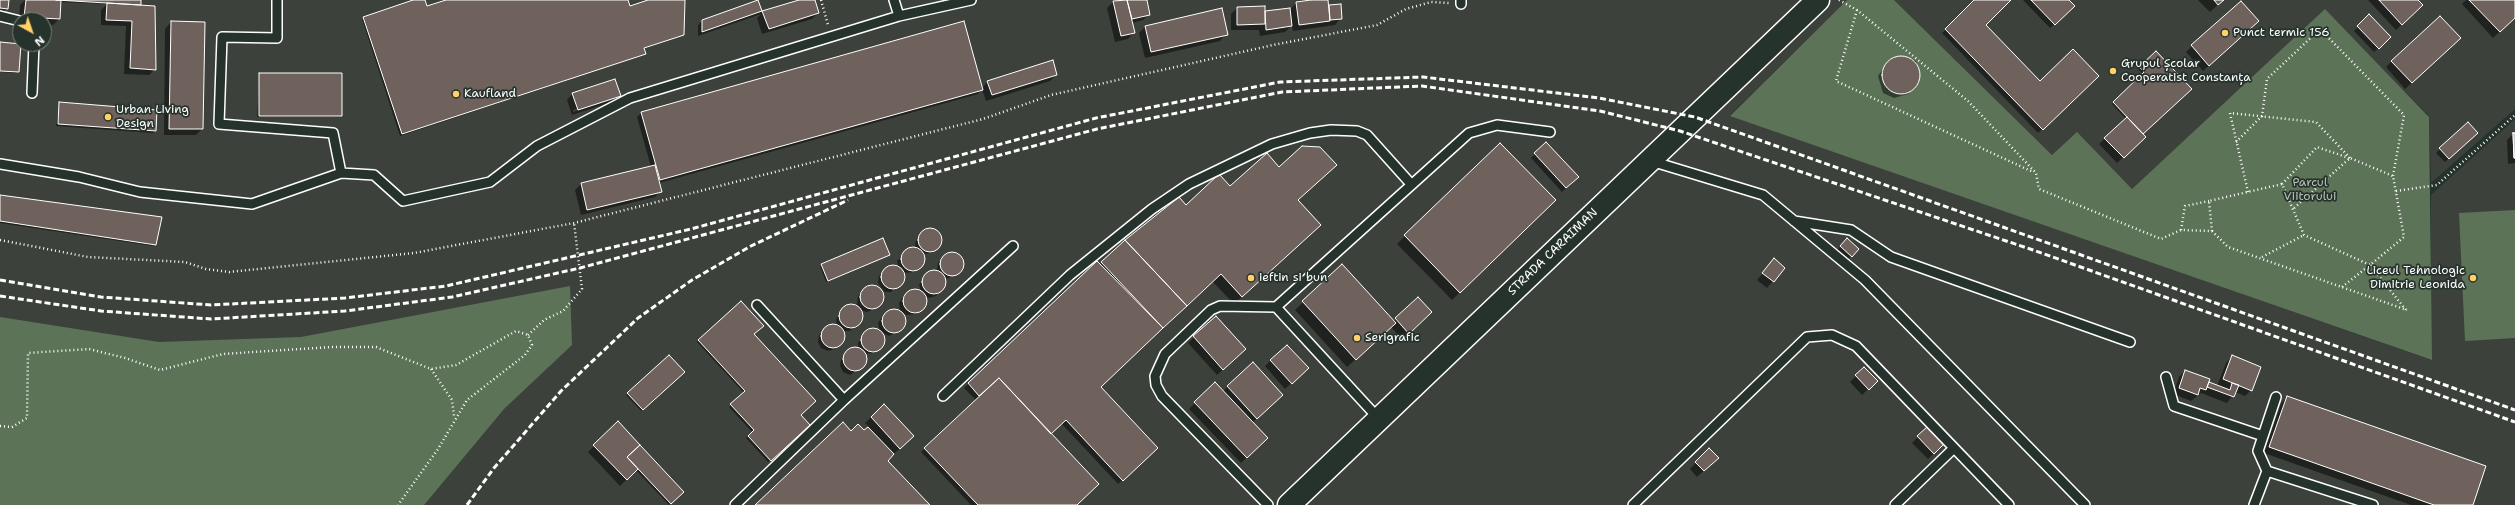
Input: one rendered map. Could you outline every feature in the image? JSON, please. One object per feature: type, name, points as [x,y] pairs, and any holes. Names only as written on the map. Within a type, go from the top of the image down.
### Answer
[{"type":"street","name":"STRADA CARAIMAN","points":[[1289,505],[1818,0]]},
{"type":"lane","points":[[277,0],[277,38],[222,37],[219,124],[333,133],[341,173]]},
{"type":"lane","points":[[894,0],[899,16]]},
{"type":"lane","points":[[0,164],[79,177],[140,192],[252,204],[341,173],[374,175],[403,202],[490,182],[537,146],[630,98],[899,16],[971,0]]},
{"type":"lane","points":[[0,16],[12,19]]},
{"type":"lane","points":[[32,93],[34,52]]},
{"type":"lane","points":[[1268,505],[1162,396],[1156,385],[1155,376],[1164,354],[1210,310],[1220,306],[1276,307],[1469,133],[1483,127],[1514,126],[1550,132]]},
{"type":"lane","points":[[943,396],[1070,275],[1152,209],[1189,184],[1272,144],[1310,133],[1331,130],[1357,131],[1367,135],[1411,184]]},
{"type":"lane","points":[[1649,161],[1763,195],[1865,280],[2085,505]]},
{"type":"lane","points":[[1793,220],[1851,230],[1891,257],[2130,342]]},
{"type":"lane","points":[[735,505],[844,400],[1013,246]]},
{"type":"lane","points":[[757,305],[844,400]]},
{"type":"lane","points":[[1276,307],[1379,419]]},
{"type":"lane","points":[[1633,505],[1807,336],[1832,335],[1856,346],[2009,505]]},
{"type":"lane","points":[[2166,377],[2174,406],[2263,436]]},
{"type":"lane","points":[[2254,505],[2266,471],[2258,451],[2276,397]]},
{"type":"lane","points":[[1896,505],[1954,448]]},
{"type":"lane","points":[[2266,471],[2373,505]]},
{"type":"path","points":[[821,0],[831,36]]},
{"type":"path","points":[[1839,0],[1857,10],[1968,102],[2036,173],[2038,189],[2161,239],[2181,230],[2212,231]]},
{"type":"path","points":[[0,240],[88,257],[185,262],[206,269],[229,272],[414,253],[574,222],[983,119],[1051,95],[1273,45],[1377,25],[1406,9],[1432,2],[1461,2]]},
{"type":"path","points":[[1857,10],[1836,81],[2036,173]]},
{"type":"path","points":[[2236,142],[2262,116],[2267,78],[2320,29],[2404,115],[2393,176],[2404,237],[2342,287]]},
{"type":"path","points":[[2248,192],[2230,113],[2316,122],[2350,158]]},
{"type":"path","points":[[2396,191],[2437,185],[2515,115]]},
{"type":"path","points":[[2181,230],[2185,206],[2282,184],[2317,147],[2350,158],[2393,176]]},
{"type":"path","points":[[2293,209],[2350,158]]},
{"type":"path","points":[[2209,201],[2212,231],[2228,246],[2407,310],[2370,265],[2304,235],[2282,184]]},
{"type":"path","points":[[528,335],[544,320],[563,311],[582,289],[574,222]]},
{"type":"path","points":[[2262,258],[2304,235]]},
{"type":"path","points":[[0,426],[12,427],[27,418],[28,353],[89,349],[125,358],[160,370],[223,354],[331,347],[376,347],[431,369],[456,364],[516,331],[528,335]]},
{"type":"path","points":[[398,505],[438,449],[454,417],[466,400],[525,354],[532,346],[528,335]]},
{"type":"path","points":[[431,369],[452,400],[454,417]]},
{"type":"shaded area","points":[[0,0],[1847,0],[1730,115],[2431,360],[2431,195],[2515,119],[2515,505],[0,505]]},
{"type":"shaded area","name":"Grupul Școlar Cooperatist Constanța","points":[[1894,0],[2515,0],[2515,109],[2431,183],[2429,116],[2325,10],[2132,189],[2077,133],[2052,155]]},
{"type":"green space","name":"Parcul Viitorului","points":[[1847,0],[1894,0],[2052,155],[2077,132],[2132,189],[2325,9],[2429,117],[2432,360],[1730,116]]},
{"type":"green space","points":[[2515,210],[2515,338],[2465,341],[2459,213]]},
{"type":"green space","points":[[570,286],[572,345],[504,409],[424,505],[0,505],[0,317],[159,342],[301,337]]},
{"type":"building","points":[[0,0],[9,0],[8,9],[0,8]]},
{"type":"building","points":[[26,0],[61,0],[60,19],[52,19],[52,12],[25,12]]},
{"type":"building","points":[[56,0],[141,0],[141,5]]},
{"type":"building","name":"Kaufland","points":[[413,0],[425,0],[427,6],[446,0],[628,0],[630,6],[648,0],[685,0],[684,35],[644,48],[646,54],[402,134],[363,17]]},
{"type":"building","points":[[758,0],[762,11],[702,32],[702,20]]},
{"type":"building","points":[[799,0],[815,0],[819,13],[769,29],[762,11]]},
{"type":"building","points":[[1127,0],[1135,33],[1121,36],[1113,1]]},
{"type":"building","points":[[1127,0],[1147,0],[1150,15],[1132,19]]},
{"type":"building","points":[[1328,0],[1330,21],[1299,25],[1296,2]]},
{"type":"building","points":[[1974,0],[2011,0],[1986,25],[2040,81],[2073,49],[2099,76],[2043,130],[1945,29]]},
{"type":"building","points":[[2031,0],[2069,0],[2075,6],[2055,25]]},
{"type":"building","points":[[2214,0],[2224,0],[2218,5]]},
{"type":"building","points":[[2379,0],[2418,0],[2423,5],[2402,25]]},
{"type":"building","points":[[2469,0],[2515,0],[2515,18],[2500,32]]},
{"type":"building","name":"Punct termic 156","points":[[2241,1],[2259,21],[2209,66],[2191,45]]},
{"type":"building","points":[[107,3],[155,6],[156,70],[130,68],[132,21],[106,20]]},
{"type":"building","points":[[1341,4],[1342,19],[1330,20],[1329,5]]},
{"type":"building","points":[[1265,6],[1265,24],[1237,25],[1237,7]]},
{"type":"building","points":[[1222,8],[1228,35],[1151,52],[1145,26]]},
{"type":"building","points":[[1290,8],[1292,26],[1266,30],[1265,11]]},
{"type":"building","points":[[2369,14],[2391,37],[2379,49],[2357,26]]},
{"type":"building","points":[[2440,16],[2461,38],[2412,83],[2391,61]]},
{"type":"building","points":[[171,21],[205,22],[203,129],[169,129]]},
{"type":"building","points":[[964,21],[983,90],[660,180],[641,112]]},
{"type":"building","points":[[0,42],[12,43],[12,52],[20,52],[19,72],[0,71]]},
{"type":"building","points":[[2156,51],[2192,89],[2143,134],[2113,102],[2144,72],[2139,67]]},
{"type":"building","points":[[1897,56],[1905,56],[1915,61],[1919,68],[1919,82],[1915,89],[1905,94],[1897,94],[1887,89],[1885,86],[1882,79],[1882,71],[1887,61],[1890,59]]},
{"type":"building","points":[[1053,60],[1057,75],[992,95],[987,81]]},
{"type":"building","points":[[259,73],[342,73],[342,116],[259,116]]},
{"type":"building","points":[[615,79],[621,96],[578,110],[572,93]]},
{"type":"building","name":"Urban Living Design","points":[[59,102],[157,110],[156,131],[58,124]]},
{"type":"building","points":[[2127,117],[2146,137],[2124,158],[2104,138]]},
{"type":"building","points":[[2468,122],[2478,133],[2449,159],[2439,148]]},
{"type":"building","points":[[2513,133],[2515,133],[2515,158],[2514,158]]},
{"type":"building","points":[[2513,133],[2515,133],[2515,158],[2514,158]]},
{"type":"building","points":[[1546,142],[1579,177],[1566,188],[1534,153]]},
{"type":"building","points":[[1500,143],[1556,200],[1460,293],[1404,235]]},
{"type":"building","points":[[1302,146],[1320,147],[1337,165],[1298,200],[1321,225],[1242,297],[1221,274],[1187,306],[1125,240],[1179,197],[1186,205],[1219,174],[1230,186],[1267,153],[1279,167]]},
{"type":"building","points":[[655,165],[662,192],[587,210],[581,183]]},
{"type":"building","points":[[0,195],[162,217],[156,245],[0,221]]},
{"type":"building","points":[[930,228],[938,232],[942,240],[938,248],[930,252],[922,248],[918,240],[922,232]]},
{"type":"building","points":[[883,238],[890,255],[828,281],[821,264]]},
{"type":"building","points":[[1847,238],[1859,249],[1852,257],[1840,246]]},
{"type":"building","points":[[1125,240],[1187,306],[1163,328],[1101,262]]},
{"type":"building","points":[[913,247],[921,251],[925,259],[921,267],[913,271],[905,267],[901,259],[905,251]]},
{"type":"building","points":[[952,252],[960,256],[964,264],[960,272],[952,276],[944,272],[940,264],[944,256]]},
{"type":"building","points":[[1774,258],[1785,268],[1774,282],[1762,273]]},
{"type":"building","points":[[1097,261],[1163,328],[1101,387],[1158,448],[1123,481],[1066,420],[1051,434],[999,378],[979,396],[968,383]]},
{"type":"building","points":[[1342,264],[1396,323],[1356,360],[1302,301]]},
{"type":"building","points":[[893,265],[901,269],[905,277],[901,285],[893,289],[885,285],[881,277],[885,269]]},
{"type":"building","points":[[934,270],[942,274],[946,282],[942,290],[934,294],[926,290],[922,282],[926,274]]},
{"type":"building","points":[[872,285],[880,289],[884,297],[880,305],[872,309],[864,305],[860,297],[864,289]]},
{"type":"building","points":[[915,289],[923,293],[927,301],[923,309],[915,313],[907,309],[903,301],[907,293]]},
{"type":"building","points":[[1418,297],[1432,312],[1409,334],[1395,318]]},
{"type":"building","points":[[741,301],[764,326],[754,334],[816,401],[801,415],[810,425],[771,461],[748,436],[754,430],[730,404],[745,391],[698,340]]},
{"type":"building","points":[[851,304],[859,308],[863,316],[859,324],[851,328],[843,324],[839,316],[843,308]]},
{"type":"building","points":[[894,309],[902,313],[906,321],[902,329],[894,333],[886,329],[882,321],[886,313]]},
{"type":"building","points":[[1216,316],[1246,349],[1223,370],[1193,336]]},
{"type":"building","points":[[833,324],[841,328],[845,336],[841,344],[833,348],[825,344],[821,336],[825,328]]},
{"type":"building","points":[[873,328],[881,332],[885,340],[881,348],[873,352],[865,348],[861,340],[865,332]]},
{"type":"building","points":[[1287,345],[1309,368],[1292,384],[1270,360]]},
{"type":"building","points":[[855,347],[863,351],[867,359],[863,367],[855,371],[847,367],[843,359],[847,351]]},
{"type":"building","points":[[669,355],[685,372],[643,410],[627,393]]},
{"type":"building","points":[[2232,355],[2261,367],[2252,391],[2223,379]]},
{"type":"building","points":[[1253,362],[1283,395],[1257,419],[1227,386]]},
{"type":"building","points":[[1864,367],[1878,381],[1869,390],[1855,375]]},
{"type":"building","points":[[2185,370],[2210,379],[2206,390],[2200,388],[2198,395],[2179,388]]},
{"type":"building","points":[[999,378],[1099,484],[1077,505],[978,505],[924,448]]},
{"type":"building","points":[[1215,382],[1268,438],[1247,458],[1194,402]]},
{"type":"building","points":[[2209,382],[2230,390],[2232,383],[2239,385],[2234,397],[2207,387]]},
{"type":"building","points":[[2287,396],[2486,466],[2473,505],[2434,505],[2269,447]]},
{"type":"building","points":[[884,404],[914,436],[900,449],[871,417]]},
{"type":"building","points":[[618,421],[640,445],[627,457],[638,469],[627,480],[593,445]]},
{"type":"building","points":[[843,422],[851,431],[858,424],[864,430],[868,427],[894,454],[888,461],[930,505],[755,505]]},
{"type":"building","points":[[1927,427],[1944,444],[1934,454],[1917,436]]},
{"type":"building","points":[[640,445],[684,492],[671,504],[627,457]]},
{"type":"building","points":[[1709,448],[1719,458],[1704,471],[1695,462]]},
{"type":"railway","points":[[0,280],[101,297],[211,305],[345,298],[446,286],[691,229],[1096,118],[1280,82],[1423,77],[1599,98],[1695,117],[2515,410]]},
{"type":"railway","points":[[0,296],[101,311],[211,319],[345,311],[452,297],[580,268],[1097,129],[1282,92],[1422,86],[1600,111],[1680,131],[2033,250],[2515,422]]},
{"type":"railway","points":[[467,505],[494,468],[561,391],[638,318],[692,280],[751,246],[848,200]]},
{"type":"place","name":"Punct termic 156","points":[[2225,33]]},
{"type":"place","name":"Grupul Școlar Cooperatist Constanța","points":[[2113,71]]},
{"type":"place","name":"Kaufland","points":[[456,94]]},
{"type":"place","name":"Urban Living Design","points":[[108,117]]},
{"type":"place","name":"ieftin si bun","points":[[1251,278]]},
{"type":"place","name":"Liceul Tehnologic Dimitrie Leonida","points":[[2473,278]]},
{"type":"place","name":"Serigrafic","points":[[1357,338]]}]
